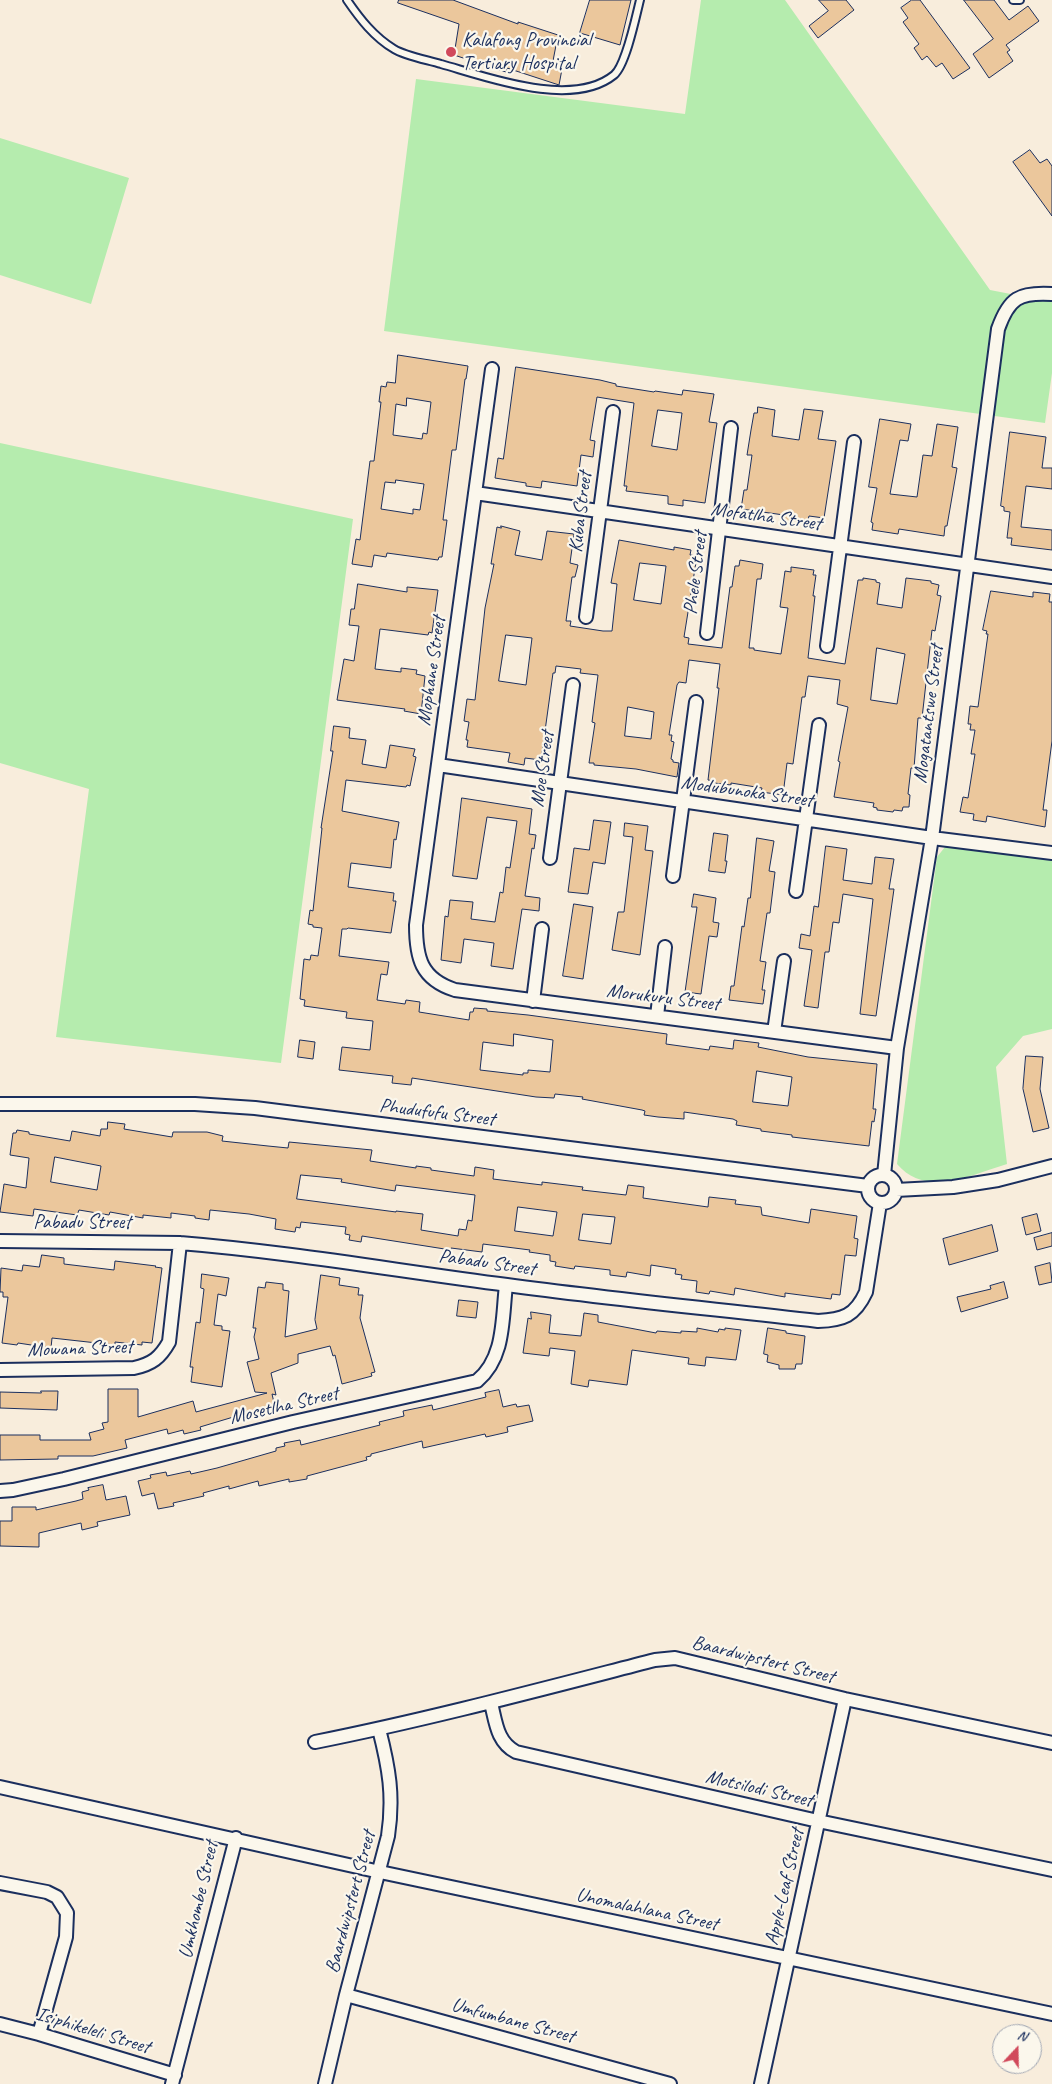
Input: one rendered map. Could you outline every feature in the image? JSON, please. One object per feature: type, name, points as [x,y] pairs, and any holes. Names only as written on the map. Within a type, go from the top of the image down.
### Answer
[{"type":"street","name":"Mogatantswe Street","points":[[884,1175],[897,1048],[932,838],[998,329],[1005,310],[1015,299],[1033,293],[1052,294]]},
{"type":"street","name":"Mophane Street","points":[[428,975],[420,963],[416,925],[492,369]]},
{"type":"street","name":"Kuba Street","points":[[586,617],[613,412]]},
{"type":"street","name":"Phele Street","points":[[707,633],[731,428]]},
{"type":"street","points":[[826,646],[854,442]]},
{"type":"street","name":"Mofatlha Street","points":[[475,493],[1052,577]]},
{"type":"street","name":"Moe Street","points":[[550,858],[573,685]]},
{"type":"street","points":[[673,876],[696,702]]},
{"type":"street","points":[[796,891],[820,725]]},
{"type":"street","name":"Modubunoka Street","points":[[438,765],[932,838],[1052,852]]},
{"type":"street","points":[[533,1001],[542,930]]},
{"type":"street","points":[[656,1016],[665,947]]},
{"type":"street","points":[[774,1032],[784,961]]},
{"type":"street","name":"Morukuru Street","points":[[428,975],[436,983],[455,990],[897,1048]]},
{"type":"street","name":"Phudufufu Street","points":[[0,1104],[194,1104],[256,1108],[868,1186]]},
{"type":"street","points":[[896,1190],[953,1187],[998,1180],[1052,1166]]},
{"type":"street","points":[[884,1175],[893,1181],[896,1190],[888,1201],[880,1203],[869,1195],[868,1186],[872,1178],[884,1175]]},
{"type":"street","name":"Pabadu Street","points":[[0,1241],[180,1243],[371,1264],[506,1285],[818,1321],[836,1320],[850,1314],[860,1305],[866,1292],[880,1203]]},
{"type":"street","name":"Mowana Street","points":[[0,1370],[134,1368],[149,1365],[162,1356],[169,1342],[180,1243]]},
{"type":"street","name":"Mosetlha Street","points":[[0,1491],[64,1479],[293,1422],[477,1380],[487,1373],[499,1348],[506,1285]]},
{"type":"street","name":"Baardwipstert Street","points":[[315,1742],[379,1729],[491,1702],[655,1660],[675,1658],[845,1699],[1052,1743]]},
{"type":"street","name":"Apple-Leaf Street","points":[[760,2084],[845,1699]]},
{"type":"street","name":"Motsilodi Street","points":[[491,1702],[499,1735],[508,1748],[516,1752],[818,1821],[1052,1870]]},
{"type":"street","name":"Baardwipstert Street","points":[[324,2084],[380,1872],[392,1813],[389,1766],[379,1729]]},
{"type":"street","name":"Umkhombe Street","points":[[0,1787],[236,1838],[173,2080]]},
{"type":"street","name":"Unomalahlana Street","points":[[236,1838],[380,1872],[1052,2014]]},
{"type":"street","points":[[0,1882],[47,1892],[58,1897],[68,1913],[66,1937],[39,2034]]},
{"type":"street","name":"Umfumbane Street","points":[[346,1995],[670,2084]]},
{"type":"street","name":"Isiphikeleli Street","points":[[0,2024],[39,2034],[173,2080]]},
{"type":"lane","points":[[347,0],[365,26],[395,50],[503,82],[540,90],[583,87],[601,83],[616,73],[632,38],[640,0]]},
{"type":"lane","points":[[1013,0],[1020,0]]},
{"type":"green space","points":[[701,0],[785,0],[990,290],[1052,302],[1052,373],[1045,423],[384,331],[416,79],[685,114]]},
{"type":"green space","points":[[0,138],[129,178],[91,304],[0,275]]},
{"type":"green space","points":[[0,443],[353,519],[281,1063],[56,1037],[89,789],[0,763]]},
{"type":"green space","points":[[961,844],[1052,855],[1052,1029],[1023,1036],[996,1067],[1007,1164],[964,1178],[935,1182],[921,1180],[909,1174],[897,1164],[937,857],[945,847]]},
{"type":"building","points":[[399,0],[453,0],[518,24],[518,22],[558,35],[552,66],[562,69],[559,85],[507,68],[506,72],[454,55],[459,24],[398,3]]},
{"type":"building","points":[[590,0],[631,0],[620,45],[580,33]]},
{"type":"building","points":[[819,0],[846,0],[854,10],[818,38],[809,26],[828,11]]},
{"type":"building","points":[[912,0],[920,0],[970,68],[953,79],[942,63],[936,67],[927,56],[922,60],[914,48],[919,44],[903,22],[908,18],[901,8]]},
{"type":"building","points":[[964,0],[994,0],[1009,20],[1028,6],[1039,21],[1006,45],[1010,50],[1007,52],[1013,61],[989,78],[973,54],[993,39]]},
{"type":"building","points":[[1030,150],[1040,163],[1047,159],[1052,166],[1052,216],[1013,162]]},
{"type":"building","points":[[398,355],[468,366],[456,450],[452,450],[443,520],[447,520],[442,557],[439,557],[438,560],[387,553],[386,557],[374,555],[372,567],[352,564],[356,539],[360,540],[370,461],[374,461],[381,386],[386,387],[387,382],[395,383]],"holes":[[[407,398],[431,402],[427,434],[423,433],[422,439],[393,435],[396,404],[406,406]],[[396,480],[424,484],[420,510],[413,509],[413,514],[381,509],[385,482],[395,483]]]},
{"type":"building","points":[[516,367],[600,380],[616,384],[616,386],[654,392],[682,395],[683,390],[714,394],[709,422],[717,423],[705,503],[683,500],[683,506],[668,504],[668,496],[626,491],[627,486],[624,486],[634,403],[597,397],[590,440],[595,441],[593,457],[581,455],[577,486],[542,481],[541,488],[526,486],[526,483],[495,478],[498,458],[503,459]],"holes":[[[658,410],[682,413],[677,450],[652,446]]]},
{"type":"building","points":[[758,407],[775,410],[772,436],[799,440],[804,409],[823,411],[818,439],[836,441],[824,518],[809,516],[808,520],[797,519],[796,526],[783,524],[784,515],[741,509],[744,490],[747,490],[752,455],[747,455],[751,430],[754,413],[757,413]]},
{"type":"building","points":[[880,419],[911,424],[908,441],[900,440],[890,494],[917,497],[923,455],[932,456],[937,424],[958,427],[952,467],[957,468],[944,536],[899,529],[898,534],[872,530],[873,523],[871,522],[877,488],[869,487]]},
{"type":"building","points":[[1010,432],[1046,437],[1042,468],[1052,468],[1052,489],[1026,486],[1021,527],[1052,530],[1052,550],[1011,545],[1012,538],[1007,538],[1010,512],[1004,511],[1004,507],[1001,506]]},
{"type":"building","points":[[501,526],[520,531],[515,555],[542,560],[547,531],[574,534],[570,563],[578,565],[575,577],[572,577],[566,621],[571,621],[570,626],[603,631],[612,631],[617,584],[611,583],[619,540],[674,550],[674,547],[691,550],[690,555],[697,556],[684,637],[689,638],[688,644],[722,648],[730,587],[732,587],[735,566],[739,566],[740,560],[763,564],[761,579],[757,579],[749,648],[781,654],[788,608],[780,607],[785,571],[791,572],[791,567],[814,570],[813,575],[816,575],[813,596],[815,596],[808,658],[845,664],[858,580],[863,580],[863,578],[876,580],[876,582],[880,583],[877,604],[902,608],[906,578],[931,581],[931,583],[939,585],[937,595],[941,596],[935,631],[932,630],[922,718],[918,718],[914,768],[911,768],[908,794],[910,795],[909,807],[903,807],[902,811],[894,810],[893,812],[877,810],[877,808],[873,807],[874,803],[834,797],[840,762],[838,761],[848,707],[837,704],[840,680],[808,676],[805,697],[802,697],[793,764],[787,763],[783,795],[761,792],[762,788],[731,783],[731,785],[714,783],[714,781],[708,780],[720,664],[689,660],[686,683],[679,682],[677,685],[669,735],[672,735],[671,741],[674,742],[671,759],[673,762],[679,763],[677,777],[589,763],[595,723],[592,722],[598,675],[580,673],[581,669],[556,666],[555,673],[553,673],[541,760],[525,758],[524,765],[508,762],[510,753],[467,747],[468,740],[466,740],[469,722],[464,721],[467,699],[475,700],[485,608],[494,564],[491,564],[497,527],[501,528]],"holes":[[[640,563],[666,566],[661,604],[634,600]],[[506,635],[532,638],[526,685],[499,681]],[[877,648],[905,654],[897,704],[871,700]],[[628,707],[654,712],[651,739],[625,736]]]},
{"type":"building","points":[[358,584],[407,592],[407,587],[438,590],[432,633],[429,632],[428,635],[380,629],[375,669],[401,672],[401,668],[417,670],[416,674],[425,676],[421,714],[404,711],[405,709],[337,700],[344,659],[354,661],[359,626],[349,625]]},
{"type":"building","points":[[991,591],[1033,597],[1033,592],[1050,594],[1049,602],[1052,602],[1052,741],[1043,810],[1047,810],[1045,827],[987,816],[986,822],[973,820],[974,814],[960,812],[963,797],[968,798],[975,754],[971,754],[975,730],[970,730],[971,724],[968,724],[970,706],[978,707],[988,634],[986,634],[987,631],[983,630]]},
{"type":"building","points":[[334,726],[350,728],[349,738],[366,740],[362,764],[386,768],[390,745],[415,749],[413,756],[416,757],[410,786],[346,780],[342,811],[399,822],[396,840],[394,839],[391,868],[351,863],[348,887],[394,893],[393,901],[396,901],[391,933],[342,929],[339,956],[389,962],[387,975],[381,974],[377,1000],[405,1004],[406,1000],[420,1002],[419,1012],[469,1020],[470,1012],[473,1012],[474,1008],[487,1009],[487,1011],[667,1034],[666,1044],[709,1050],[710,1046],[733,1049],[734,1040],[759,1043],[758,1047],[808,1057],[877,1064],[873,1109],[876,1109],[874,1122],[872,1121],[869,1146],[792,1137],[792,1135],[761,1131],[761,1129],[736,1125],[737,1121],[733,1119],[684,1112],[684,1119],[644,1115],[645,1111],[642,1110],[582,1099],[583,1097],[555,1094],[554,1098],[536,1097],[412,1078],[411,1085],[392,1083],[393,1076],[339,1070],[342,1047],[370,1050],[373,1021],[346,1018],[347,1012],[304,1006],[305,1000],[300,999],[304,959],[310,960],[311,955],[318,956],[322,928],[313,927],[313,925],[308,924],[310,910],[313,911],[321,828],[333,751],[331,751]],"holes":[[[514,1034],[553,1040],[550,1072],[528,1070],[528,1073],[523,1073],[523,1075],[480,1070],[483,1042],[513,1046]],[[757,1071],[792,1077],[788,1106],[753,1102]]]},
{"type":"building","points":[[462,798],[532,809],[529,834],[536,835],[534,849],[532,848],[525,896],[540,898],[539,911],[522,909],[513,969],[491,966],[494,943],[464,939],[461,963],[441,960],[445,916],[448,917],[450,900],[473,902],[471,919],[495,922],[500,892],[503,893],[506,867],[510,868],[517,821],[487,817],[477,879],[453,876]]},
{"type":"building","points":[[594,820],[611,822],[605,864],[593,862],[588,894],[568,892],[574,848],[589,850]]},
{"type":"building","points":[[625,823],[648,826],[645,850],[653,851],[640,955],[612,950],[618,912],[624,912],[633,837],[624,836]]},
{"type":"building","points":[[714,833],[728,835],[725,873],[709,871]]},
{"type":"building","points":[[757,838],[774,841],[769,871],[775,872],[770,913],[767,913],[760,961],[766,962],[762,990],[765,990],[763,1004],[729,1000],[731,986],[734,986],[742,926],[744,927],[748,898],[750,898]]},
{"type":"building","points":[[826,846],[847,849],[843,880],[872,884],[875,857],[894,859],[889,889],[894,889],[876,1016],[860,1014],[873,899],[843,894],[839,923],[833,922],[829,952],[825,952],[818,1008],[804,1006],[812,950],[799,948],[801,934],[810,936],[814,906],[818,907]]},
{"type":"building","points":[[694,894],[716,898],[713,922],[719,923],[717,937],[709,936],[701,994],[685,992],[697,907],[692,907]]},
{"type":"building","points":[[574,904],[593,907],[583,979],[563,976]]},
{"type":"building","points":[[300,1040],[315,1042],[313,1059],[298,1057]]},
{"type":"building","points":[[1026,1056],[1043,1057],[1040,1089],[1049,1128],[1033,1132],[1023,1089]]},
{"type":"building","points":[[108,1122],[125,1124],[124,1129],[172,1137],[173,1132],[207,1132],[223,1136],[222,1141],[288,1148],[289,1142],[372,1150],[370,1161],[416,1168],[416,1166],[431,1168],[431,1170],[474,1176],[475,1167],[494,1170],[493,1179],[542,1185],[542,1182],[583,1187],[582,1190],[626,1195],[628,1185],[644,1187],[643,1198],[708,1207],[709,1197],[736,1200],[735,1204],[761,1207],[762,1215],[809,1223],[811,1209],[857,1216],[854,1238],[858,1239],[856,1256],[845,1255],[840,1295],[832,1294],[831,1299],[785,1293],[785,1297],[735,1288],[734,1295],[710,1291],[709,1294],[696,1292],[697,1281],[681,1279],[682,1275],[675,1274],[676,1269],[651,1265],[650,1276],[627,1272],[626,1277],[610,1275],[610,1270],[575,1266],[574,1269],[555,1266],[556,1262],[550,1261],[550,1255],[529,1252],[530,1250],[483,1244],[482,1252],[451,1248],[451,1250],[362,1236],[361,1242],[349,1240],[350,1235],[345,1234],[346,1227],[301,1222],[300,1228],[296,1227],[295,1232],[275,1229],[276,1219],[249,1214],[210,1210],[209,1220],[171,1213],[171,1218],[143,1215],[143,1218],[110,1212],[109,1215],[79,1210],[77,1215],[34,1209],[33,1216],[0,1212],[4,1184],[26,1188],[29,1158],[10,1155],[13,1133],[16,1133],[17,1130],[70,1141],[72,1131],[100,1136],[101,1129],[107,1129]],"holes":[[[55,1157],[101,1166],[97,1190],[51,1182]],[[301,1175],[342,1179],[341,1182],[395,1191],[396,1185],[475,1195],[472,1221],[468,1220],[466,1230],[459,1229],[458,1236],[421,1230],[423,1214],[297,1199]],[[518,1207],[557,1212],[553,1236],[515,1231]],[[583,1214],[615,1217],[611,1244],[579,1240]]]},
{"type":"building","points":[[1037,1214],[1041,1231],[1026,1235],[1022,1218]]},
{"type":"building","points":[[992,1225],[998,1251],[949,1265],[943,1239]]},
{"type":"building","points":[[1052,1233],[1052,1246],[1037,1250],[1034,1238]]},
{"type":"building","points":[[42,1255],[64,1258],[64,1264],[114,1270],[115,1261],[162,1268],[152,1343],[142,1342],[142,1345],[115,1342],[115,1345],[52,1338],[51,1348],[18,1343],[17,1345],[2,1343],[8,1297],[3,1297],[3,1292],[0,1292],[1,1268],[22,1271],[23,1265],[39,1267]]},
{"type":"building","points":[[1050,1263],[1052,1282],[1039,1285],[1035,1267]]},
{"type":"building","points":[[202,1274],[229,1278],[226,1296],[218,1294],[214,1325],[222,1326],[222,1330],[230,1331],[222,1387],[191,1382],[193,1367],[190,1367],[196,1322],[200,1323],[204,1289],[201,1288]]},
{"type":"building","points":[[321,1275],[340,1278],[339,1285],[359,1288],[358,1295],[363,1295],[360,1318],[375,1372],[371,1373],[372,1376],[342,1384],[335,1355],[333,1356],[330,1346],[298,1354],[298,1363],[271,1373],[276,1395],[272,1394],[275,1407],[230,1418],[200,1427],[201,1430],[184,1434],[183,1430],[168,1434],[167,1429],[125,1440],[127,1448],[93,1456],[58,1456],[58,1459],[0,1460],[0,1435],[40,1435],[40,1440],[91,1440],[89,1433],[104,1429],[102,1423],[108,1422],[108,1389],[138,1389],[138,1417],[193,1401],[196,1412],[267,1393],[255,1392],[247,1362],[259,1359],[254,1337],[256,1328],[253,1328],[258,1287],[265,1288],[266,1282],[283,1284],[283,1290],[289,1291],[285,1337],[317,1329],[315,1320]]},
{"type":"building","points":[[1004,1282],[1008,1298],[961,1312],[957,1297],[991,1289],[990,1286]]},
{"type":"building","points":[[459,1300],[478,1302],[476,1318],[457,1316]]},
{"type":"building","points":[[531,1312],[551,1315],[549,1333],[581,1336],[584,1313],[598,1315],[598,1322],[656,1333],[657,1331],[697,1332],[697,1328],[718,1332],[719,1329],[725,1330],[725,1328],[741,1330],[736,1360],[706,1357],[705,1366],[688,1364],[689,1358],[632,1350],[627,1385],[589,1380],[588,1387],[571,1384],[575,1351],[550,1348],[549,1356],[523,1353],[528,1318],[531,1319]]},
{"type":"building","points":[[768,1328],[805,1336],[802,1364],[796,1364],[795,1369],[779,1369],[779,1365],[767,1362],[768,1355],[764,1354]]},
{"type":"building","points":[[499,1390],[503,1407],[516,1404],[517,1407],[529,1405],[533,1421],[507,1427],[508,1432],[486,1437],[485,1434],[423,1448],[422,1441],[371,1454],[371,1456],[366,1457],[367,1460],[307,1476],[307,1479],[289,1482],[289,1479],[259,1486],[258,1481],[229,1489],[229,1486],[203,1493],[204,1496],[173,1503],[174,1506],[158,1509],[154,1493],[142,1496],[138,1481],[151,1478],[150,1475],[166,1472],[167,1476],[190,1471],[191,1474],[217,1468],[276,1451],[276,1448],[285,1446],[284,1443],[300,1440],[301,1445],[380,1425],[379,1422],[404,1416],[403,1411],[432,1405],[433,1410],[486,1397],[485,1393]]},
{"type":"building","points":[[41,1391],[58,1391],[57,1410],[0,1408],[0,1392],[41,1393]]},
{"type":"building","points":[[103,1485],[106,1500],[126,1496],[130,1515],[97,1522],[98,1526],[82,1530],[81,1523],[39,1533],[39,1547],[0,1546],[0,1521],[12,1521],[12,1507],[36,1507],[36,1510],[76,1501],[83,1499],[82,1492],[89,1490],[88,1488]]},
{"type":"place","name":"Kalafong Provincial Tertiary Hospital","points":[[451,52]]}]
